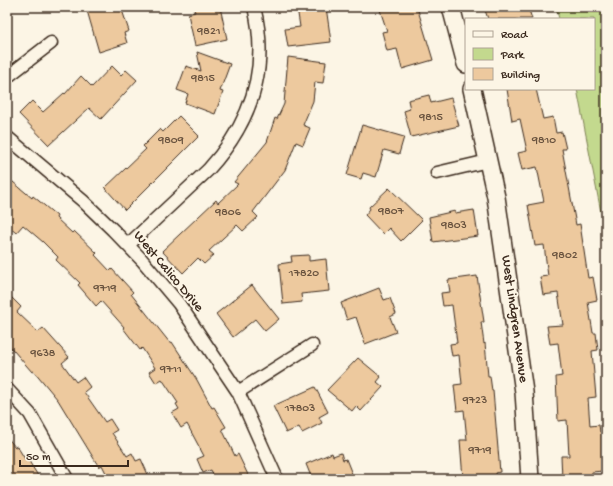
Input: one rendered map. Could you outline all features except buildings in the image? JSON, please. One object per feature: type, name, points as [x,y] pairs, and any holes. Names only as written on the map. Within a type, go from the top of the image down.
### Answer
[{"type":"street","points":[[128,245],[208,170],[219,158],[238,131],[250,102],[258,70],[259,36],[254,7]]},
{"type":"street","points":[[451,7],[465,60]]},
{"type":"street","points":[[7,77],[51,43]]},
{"type":"street","name":"West Lindgren Avenue","points":[[472,90],[496,197],[524,392],[530,479]]},
{"type":"street","name":"West Calico Drive","points":[[7,137],[83,201],[128,245],[179,304],[238,392],[277,479]]},
{"type":"street","points":[[437,173],[488,161]]},
{"type":"street","points":[[238,392],[312,345]]},
{"type":"street","points":[[7,388],[30,414],[67,479]]},
{"type":"green space","points":[[556,7],[606,7],[606,238],[577,90],[595,90],[595,18],[559,18]]}]
